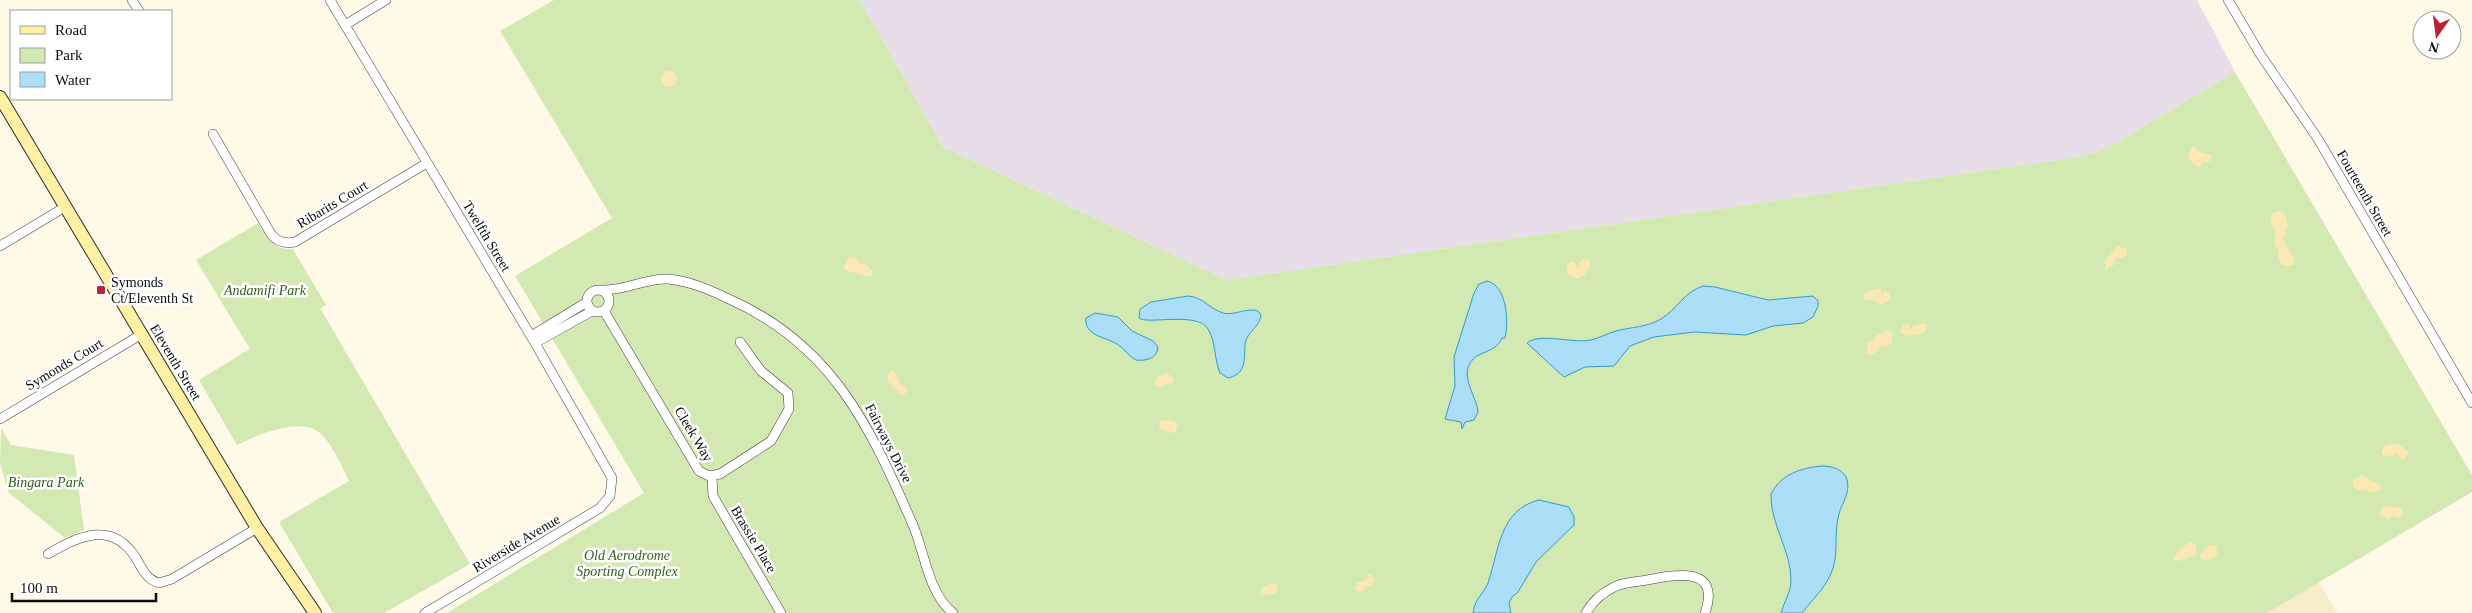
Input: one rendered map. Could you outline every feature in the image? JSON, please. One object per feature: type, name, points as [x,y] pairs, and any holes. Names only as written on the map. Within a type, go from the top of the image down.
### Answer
[{"type":"main road","name":"Eleventh Street","points":[[0,97],[280,565],[306,613]]},
{"type":"main road","name":"Eleventh Street","points":[[280,565],[315,613]]},
{"type":"street","name":"Twelfth Street","points":[[330,0],[610,473],[612,488]]},
{"type":"street","points":[[345,25],[386,0]]},
{"type":"street","name":"Fourteenth Street","points":[[2228,0],[2260,54],[2318,139],[2472,403]]},
{"type":"street","name":"Ribarits Court","points":[[213,134],[271,234],[284,243],[295,242],[428,163]]},
{"type":"street","points":[[0,246],[66,207]]},
{"type":"street","name":"Fairways Drive","points":[[602,290],[618,290],[640,282],[659,280],[678,281],[702,287],[737,302],[769,320],[816,358],[844,391],[873,436],[918,537],[942,602],[953,613]]},
{"type":"street","points":[[589,306],[591,292],[602,290],[607,295],[609,302]]},
{"type":"street","points":[[533,340],[589,306],[604,311],[618,290]]},
{"type":"street","name":"Cleek Way","points":[[604,311],[699,471],[712,477],[766,446],[774,436],[789,409],[788,393],[761,371],[740,342]]},
{"type":"street","name":"Symonds Court","points":[[0,418],[142,334]]},
{"type":"street","name":"Brassie Place","points":[[712,477],[713,496],[782,613]]},
{"type":"street","name":"Riverside Avenue","points":[[425,613],[600,508],[610,496],[612,488]]},
{"type":"street","points":[[48,554],[78,537],[105,535],[128,548],[150,579],[159,583],[172,579],[257,528]]},
{"type":"street","points":[[1586,613],[1597,599],[1616,586],[1692,575],[1703,582],[1709,590],[1710,600],[1705,613]]},
{"type":"shaded area","points":[[860,0],[2197,0],[2235,72],[2116,143],[2086,156],[1227,280],[943,147]]},
{"type":"shaded area","points":[[2319,582],[2337,613],[2267,613]]},
{"type":"green space","name":"Old Aerodrome Sporting Complex","points":[[554,0],[860,0],[943,147],[1227,280],[2086,156],[2116,143],[2235,72],[2472,475],[2472,492],[2267,613],[447,613],[644,493],[515,276],[612,218],[500,31]]},
{"type":"green space","name":"Andamifi Park","points":[[258,223],[268,239],[280,248],[293,249],[326,305],[320,308],[470,564],[384,613],[333,613],[279,522],[349,481],[324,437],[316,430],[294,426],[257,436],[237,445],[199,380],[250,349],[196,260]]},
{"type":"green space","name":"Bingara Park","points":[[1,428],[11,445],[74,455],[84,530],[65,538],[9,493],[0,463]]},
{"type":"sand","points":[[669,71],[675,73],[677,79],[675,85],[669,87],[663,85],[661,79],[663,73]]},
{"type":"sand","points":[[2192,146],[2200,152],[2212,155],[2211,161],[2204,162],[2200,167],[2194,165],[2188,157]]},
{"type":"sand","points":[[2281,211],[2285,214],[2288,226],[2283,240],[2295,260],[2293,265],[2283,266],[2278,258],[2279,250],[2274,245],[2275,231],[2270,221],[2273,213]]},
{"type":"sand","points":[[2118,246],[2127,249],[2127,255],[2123,258],[2116,257],[2113,266],[2105,270],[2105,260]]},
{"type":"sand","points":[[855,256],[859,263],[867,265],[872,270],[872,276],[868,277],[845,270],[844,266],[849,257]]},
{"type":"sand","points":[[1583,259],[1589,260],[1591,264],[1586,274],[1577,279],[1569,275],[1566,269],[1569,262],[1574,262],[1579,268],[1579,263]]},
{"type":"sand","points":[[1877,288],[1881,289],[1881,295],[1885,291],[1890,293],[1890,300],[1881,305],[1874,300],[1864,300],[1864,293]]},
{"type":"sand","points":[[1903,324],[1910,325],[1910,330],[1913,326],[1927,324],[1926,330],[1923,334],[1907,336],[1900,332]]},
{"type":"sand","points":[[1884,331],[1891,331],[1893,334],[1891,344],[1885,347],[1879,345],[1879,350],[1871,355],[1867,354],[1868,342],[1874,340],[1878,333],[1883,335]]},
{"type":"sand","points":[[894,370],[900,383],[908,390],[905,394],[901,395],[887,380],[889,373]]},
{"type":"sand","points":[[1167,373],[1173,378],[1173,383],[1165,384],[1160,388],[1155,385],[1156,378]]},
{"type":"sand","points":[[1172,420],[1178,424],[1175,432],[1170,433],[1159,428],[1160,421]]},
{"type":"sand","points":[[2397,444],[2407,450],[2406,459],[2401,459],[2397,453],[2393,456],[2382,455],[2382,450],[2386,445]]},
{"type":"sand","points":[[2361,475],[2381,486],[2380,490],[2371,493],[2365,489],[2361,491],[2354,488],[2352,481]]},
{"type":"sand","points":[[2386,506],[2402,508],[2403,514],[2399,518],[2393,516],[2388,520],[2379,514],[2381,509]]},
{"type":"sand","points":[[2190,541],[2196,545],[2196,555],[2179,561],[2174,560],[2174,556]]},
{"type":"sand","points":[[2209,545],[2217,547],[2217,555],[2207,561],[2201,559],[2200,555]]},
{"type":"sand","points":[[1372,574],[1375,580],[1370,587],[1365,586],[1365,590],[1360,592],[1355,590],[1356,583],[1367,580],[1368,575]]},
{"type":"sand","points":[[1271,583],[1277,584],[1278,590],[1274,594],[1261,595],[1261,589]]},
{"type":"water","points":[[1487,281],[1499,289],[1503,297],[1507,323],[1505,338],[1502,338],[1498,345],[1477,356],[1471,362],[1467,376],[1478,412],[1474,420],[1465,422],[1462,429],[1461,422],[1445,419],[1455,386],[1454,357],[1474,293],[1479,284]]},
{"type":"water","points":[[1703,286],[1715,287],[1768,300],[1813,296],[1818,301],[1818,306],[1813,317],[1803,323],[1773,326],[1746,335],[1694,332],[1654,337],[1630,346],[1614,366],[1585,367],[1564,377],[1527,343],[1540,338],[1575,341],[1591,340],[1616,331],[1651,324],[1661,319],[1691,292]]},
{"type":"water","points":[[1188,296],[1198,299],[1223,313],[1254,310],[1258,311],[1261,315],[1259,322],[1245,343],[1243,366],[1235,375],[1228,378],[1220,373],[1211,334],[1202,324],[1184,319],[1144,320],[1139,318],[1140,309],[1151,302]]},
{"type":"water","points":[[1095,313],[1118,317],[1132,331],[1153,341],[1158,347],[1156,354],[1144,360],[1136,360],[1117,344],[1092,332],[1088,329],[1086,318]]},
{"type":"water","points":[[1822,466],[1839,470],[1844,474],[1848,482],[1847,492],[1837,522],[1835,561],[1824,586],[1802,613],[1781,613],[1790,589],[1791,580],[1788,558],[1774,516],[1771,494],[1780,481],[1792,473]]},
{"type":"water","points":[[1539,500],[1569,507],[1574,517],[1574,525],[1536,562],[1509,603],[1511,613],[1473,613],[1477,600],[1488,583],[1498,545],[1508,522],[1526,505]]},
{"type":"place","name":"Symonds Ct/Eleventh St","points":[[101,290]]}]
